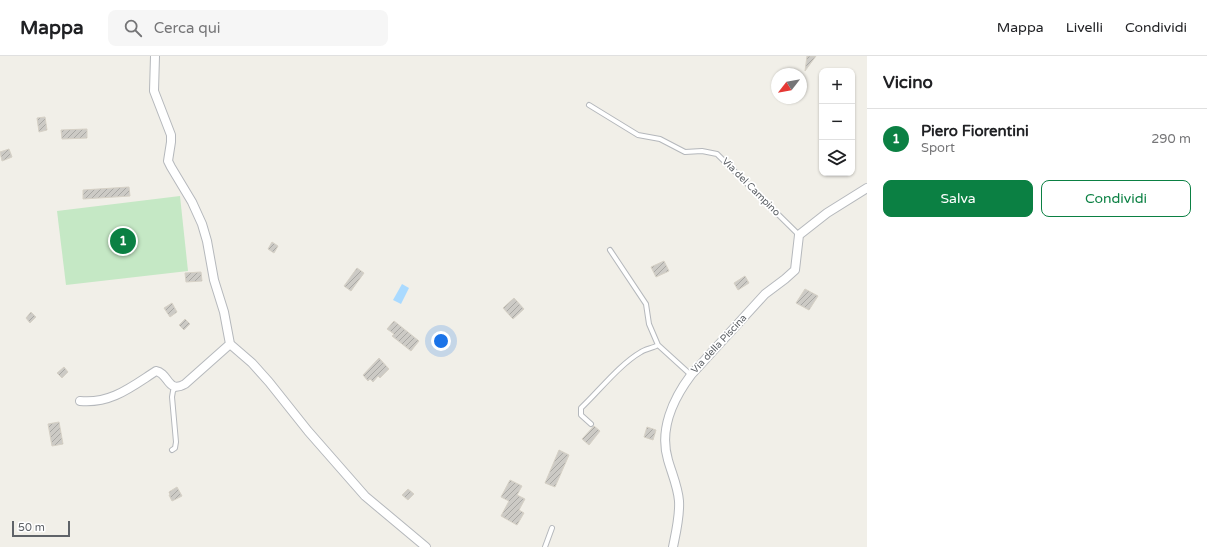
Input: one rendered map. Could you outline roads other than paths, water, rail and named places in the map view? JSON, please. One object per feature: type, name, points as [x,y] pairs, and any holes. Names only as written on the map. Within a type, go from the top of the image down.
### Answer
[{"type":"street","points":[[155,56],[154,91],[171,135],[168,161],[192,202],[202,224],[207,241],[214,280],[224,312],[230,344],[252,363],[269,382],[308,431],[365,496],[426,547]]},
{"type":"street","points":[[800,235],[828,213],[867,188]]},
{"type":"street","name":"Via della Piscina","points":[[673,547],[678,524],[679,502],[677,486],[664,448],[665,433],[669,416],[681,388],[691,375],[765,294],[786,279],[795,270],[800,235]]},
{"type":"street","points":[[80,401],[91,402],[106,400],[131,387],[156,371],[161,373],[173,386],[176,387],[185,384],[230,344]]},
{"type":"lane","name":"Via del Campino","points":[[589,105],[638,135],[660,138],[685,152],[702,151],[717,154],[800,235]]},
{"type":"lane","points":[[610,250],[646,304],[649,324],[658,345],[691,375]]},
{"type":"lane","points":[[591,424],[581,415],[581,408],[629,360],[643,350],[649,350],[658,345]]},
{"type":"lane","points":[[172,450],[175,448],[176,442],[172,397],[173,391],[176,387]]},
{"type":"lane","points":[[545,547],[552,528]]},
{"type":"water","points":[[402,284],[409,288],[401,304],[393,300]]},
{"type":"place","name":"Piero Fiorentini","points":[[123,241]]}]
